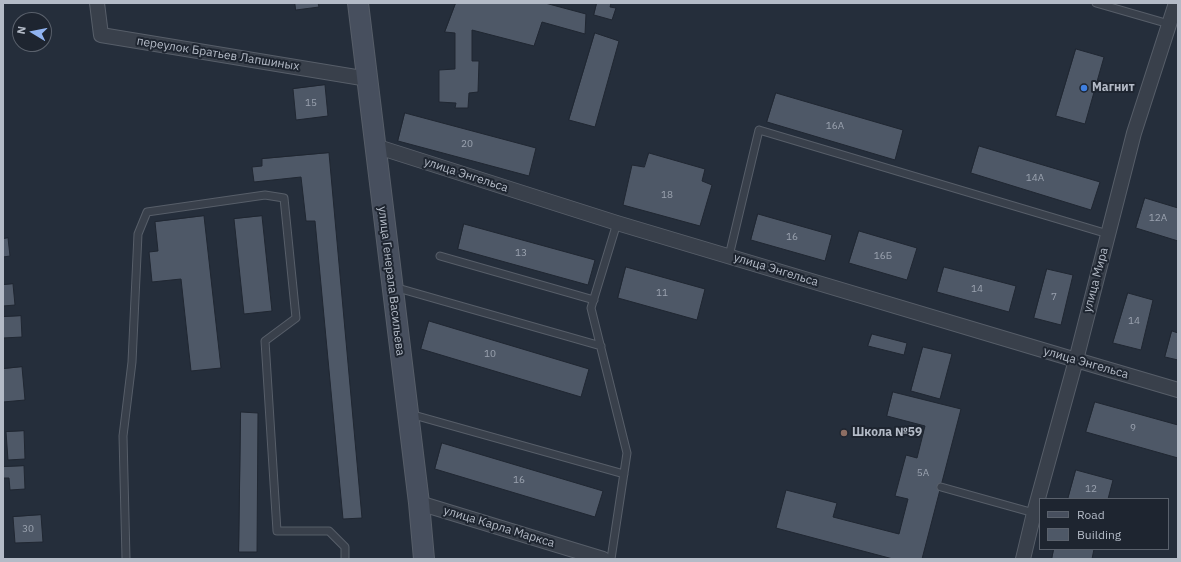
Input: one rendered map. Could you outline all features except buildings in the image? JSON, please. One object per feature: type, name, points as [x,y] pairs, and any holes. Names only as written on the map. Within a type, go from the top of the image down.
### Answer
[{"type":"main road","name":"улица Генерала Васильева","points":[[358,3],[368,79],[374,146],[419,503],[424,559]]},
{"type":"street","name":"переулок Братьев Лапшиных","points":[[97,3],[101,35],[368,79]]},
{"type":"street","name":"улица Мира","points":[[1023,559],[1134,133],[1176,3]]},
{"type":"street","name":"улица Энгельса","points":[[374,146],[617,223],[1178,390]]},
{"type":"street","name":"улица Карла Маркса","points":[[419,503],[603,559]]},
{"type":"lane","points":[[1096,3],[1169,24]]},
{"type":"lane","points":[[729,256],[759,130],[1108,234]]},
{"type":"lane","points":[[126,559],[123,436],[132,362],[138,234],[147,212],[265,195],[284,198],[296,318],[265,340],[277,531],[329,531],[345,547],[346,559]]},
{"type":"lane","points":[[611,559],[628,453],[591,308],[617,223]]},
{"type":"lane","points":[[440,256],[594,300]]},
{"type":"lane","points":[[392,287],[601,346]]},
{"type":"lane","points":[[408,414],[624,474]]},
{"type":"lane","points":[[941,487],[1034,513]]},
{"type":"place","name":"Магнит","points":[[1084,88]]},
{"type":"place","name":"Школа №59","points":[[844,433]]}]
